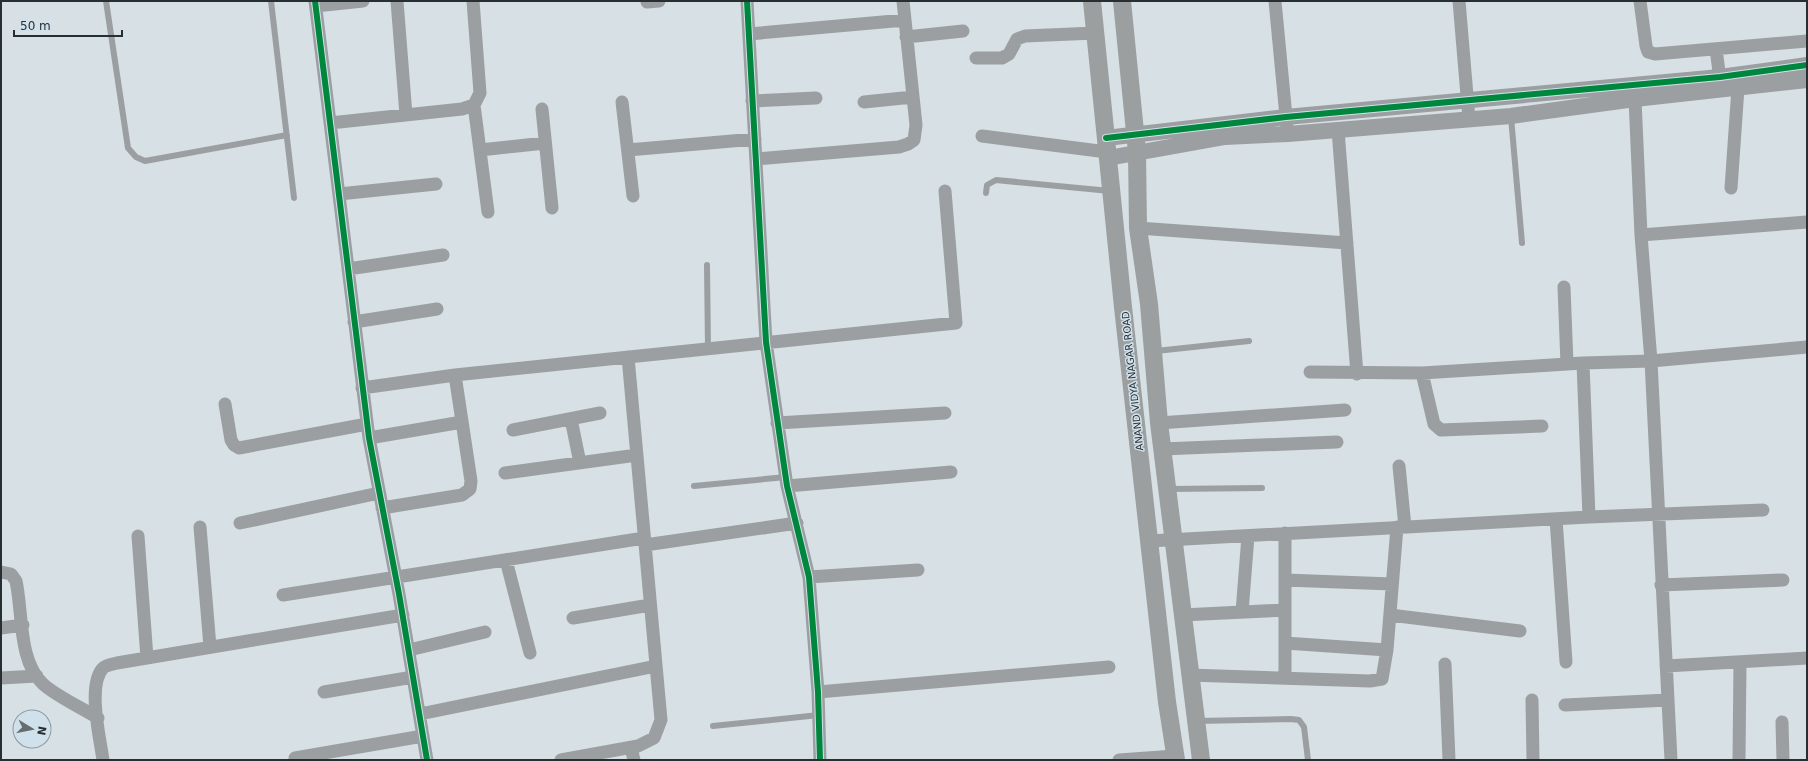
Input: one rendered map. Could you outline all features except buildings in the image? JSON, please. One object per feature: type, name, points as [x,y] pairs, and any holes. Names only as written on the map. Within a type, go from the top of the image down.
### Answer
[{"type":"main road","name":"ANAND VIDYA NAGAR ROAD","points":[[1092,1],[1149,541],[1167,702],[1175,758]]},
{"type":"main road","points":[[1122,1],[1136,144],[1138,228],[1149,304],[1162,449],[1175,540],[1189,675],[1201,760]]},
{"type":"street","points":[[363,1],[316,4],[369,438],[403,615],[427,760]]},
{"type":"street","points":[[397,1],[406,115]]},
{"type":"street","points":[[473,1],[480,93],[474,105],[488,212]]},
{"type":"street","points":[[747,1],[766,342],[777,423],[787,481],[809,577],[818,692],[820,760]]},
{"type":"street","points":[[756,159],[899,147],[914,140],[916,133],[903,1]]},
{"type":"street","points":[[1275,1],[1288,134]]},
{"type":"street","points":[[1459,1],[1469,119]]},
{"type":"street","points":[[1640,1],[1646,46],[1648,52],[1655,54],[1807,41]]},
{"type":"street","points":[[749,34],[905,20]]},
{"type":"street","points":[[906,37],[963,31]]},
{"type":"street","points":[[976,58],[1002,58],[1009,54],[1017,39],[1025,36],[1095,33]]},
{"type":"street","points":[[1716,49],[1720,83]]},
{"type":"street","points":[[982,136],[1107,149],[1136,144],[1288,134],[1510,116],[1635,99],[1807,65]]},
{"type":"street","points":[[1136,144],[1189,127],[1286,117],[1467,101],[1720,83],[1738,88],[1807,80]]},
{"type":"street","points":[[1731,188],[1738,88]]},
{"type":"street","points":[[864,102],[913,97]]},
{"type":"street","points":[[752,101],[816,98]]},
{"type":"street","points":[[1635,99],[1641,235],[1651,360],[1657,514],[1671,760]]},
{"type":"street","points":[[622,102],[633,196]]},
{"type":"street","points":[[330,123],[468,108],[474,105]]},
{"type":"street","points":[[542,109],[552,208]]},
{"type":"street","points":[[1338,130],[1357,374]]},
{"type":"street","points":[[628,150],[755,138]]},
{"type":"street","points":[[480,150],[545,143]]},
{"type":"street","points":[[339,194],[436,184]]},
{"type":"street","points":[[362,388],[455,375],[956,323],[945,191]]},
{"type":"street","points":[[1641,235],[1807,222]]},
{"type":"street","points":[[1138,228],[1347,243]]},
{"type":"street","points":[[348,269],[443,255]]},
{"type":"street","points":[[1564,287],[1567,364]]},
{"type":"street","points":[[354,322],[437,309]]},
{"type":"street","points":[[1310,372],[1357,374],[1422,373],[1651,360],[1807,347]]},
{"type":"street","points":[[562,760],[632,754],[638,746],[654,738],[661,720],[628,358]]},
{"type":"street","points":[[1583,363],[1590,517]]},
{"type":"street","points":[[1422,373],[1434,424],[1441,430],[1542,426]]},
{"type":"street","points":[[382,508],[462,495],[470,489],[471,481],[455,375]]},
{"type":"street","points":[[224,404],[231,440],[234,445],[239,448],[367,424]]},
{"type":"street","points":[[1159,423],[1345,410]]},
{"type":"street","points":[[513,430],[600,413]]},
{"type":"street","points":[[777,423],[946,414]]},
{"type":"street","points":[[571,419],[580,463]]},
{"type":"street","points":[[369,438],[462,422]]},
{"type":"street","points":[[1162,449],[1337,442]]},
{"type":"street","points":[[505,473],[637,455]]},
{"type":"street","points":[[1189,675],[1377,681],[1382,679],[1387,650],[1392,584],[1401,527],[1399,466]]},
{"type":"street","points":[[787,481],[951,472]]},
{"type":"street","points":[[240,523],[379,493]]},
{"type":"street","points":[[1149,541],[1590,517],[1763,510]]},
{"type":"street","points":[[1556,519],[1566,662]]},
{"type":"street","points":[[283,595],[506,560],[797,523]]},
{"type":"street","points":[[200,527],[210,647]]},
{"type":"street","points":[[1285,533],[1285,678]]},
{"type":"street","points":[[138,536],[147,658]]},
{"type":"street","points":[[1242,612],[1248,536]]},
{"type":"street","points":[[506,560],[530,653]]},
{"type":"street","points":[[809,577],[918,570]]},
{"type":"street","points":[[1,572],[10,574],[16,581],[27,658],[37,676],[44,684],[98,718]]},
{"type":"street","points":[[1285,580],[1392,584]]},
{"type":"street","points":[[1661,585],[1783,580]]},
{"type":"street","points":[[574,618],[650,605]]},
{"type":"street","points":[[1182,615],[1285,610]]},
{"type":"street","points":[[103,760],[95,690],[98,674],[104,666],[403,615]]},
{"type":"street","points":[[1390,615],[1520,631]]},
{"type":"street","points":[[1,628],[23,625]]},
{"type":"street","points":[[409,650],[485,632]]},
{"type":"street","points":[[1285,643],[1387,650]]},
{"type":"street","points":[[1666,666],[1807,658]]},
{"type":"street","points":[[1739,760],[1740,662]]},
{"type":"street","points":[[1445,664],[1449,760]]},
{"type":"street","points":[[420,714],[656,666]]},
{"type":"street","points":[[818,692],[1110,667]]},
{"type":"street","points":[[1,678],[37,676]]},
{"type":"street","points":[[324,692],[413,677]]},
{"type":"street","points":[[1532,700],[1533,760]]},
{"type":"street","points":[[1565,705],[1668,700]]},
{"type":"street","points":[[1782,722],[1783,760]]},
{"type":"street","points":[[295,758],[339,756],[423,736]]},
{"type":"street","points":[[1119,760],[1175,758]]},
{"type":"lane","points":[[106,1],[128,148],[136,156],[145,161],[287,135]]},
{"type":"lane","points":[[271,1],[294,198]]},
{"type":"lane","points":[[1510,116],[1522,243]]},
{"type":"lane","points":[[986,192],[987,185],[996,180],[1112,192]]},
{"type":"lane","points":[[707,265],[708,349]]},
{"type":"lane","points":[[1153,351],[1249,341]]},
{"type":"lane","points":[[694,486],[787,481]]},
{"type":"lane","points":[[1168,489],[1262,488]]},
{"type":"lane","points":[[713,726],[819,715]]},
{"type":"lane","points":[[1196,721],[1299,720],[1304,727],[1308,760]]},
{"type":"cycle path","points":[[315,1],[369,438],[399,594],[427,760]]},
{"type":"cycle path","points":[[747,1],[766,342],[787,486],[809,577],[818,692],[820,760]]},
{"type":"cycle path","points":[[1106,138],[1286,117],[1720,77],[1807,65]]}]
